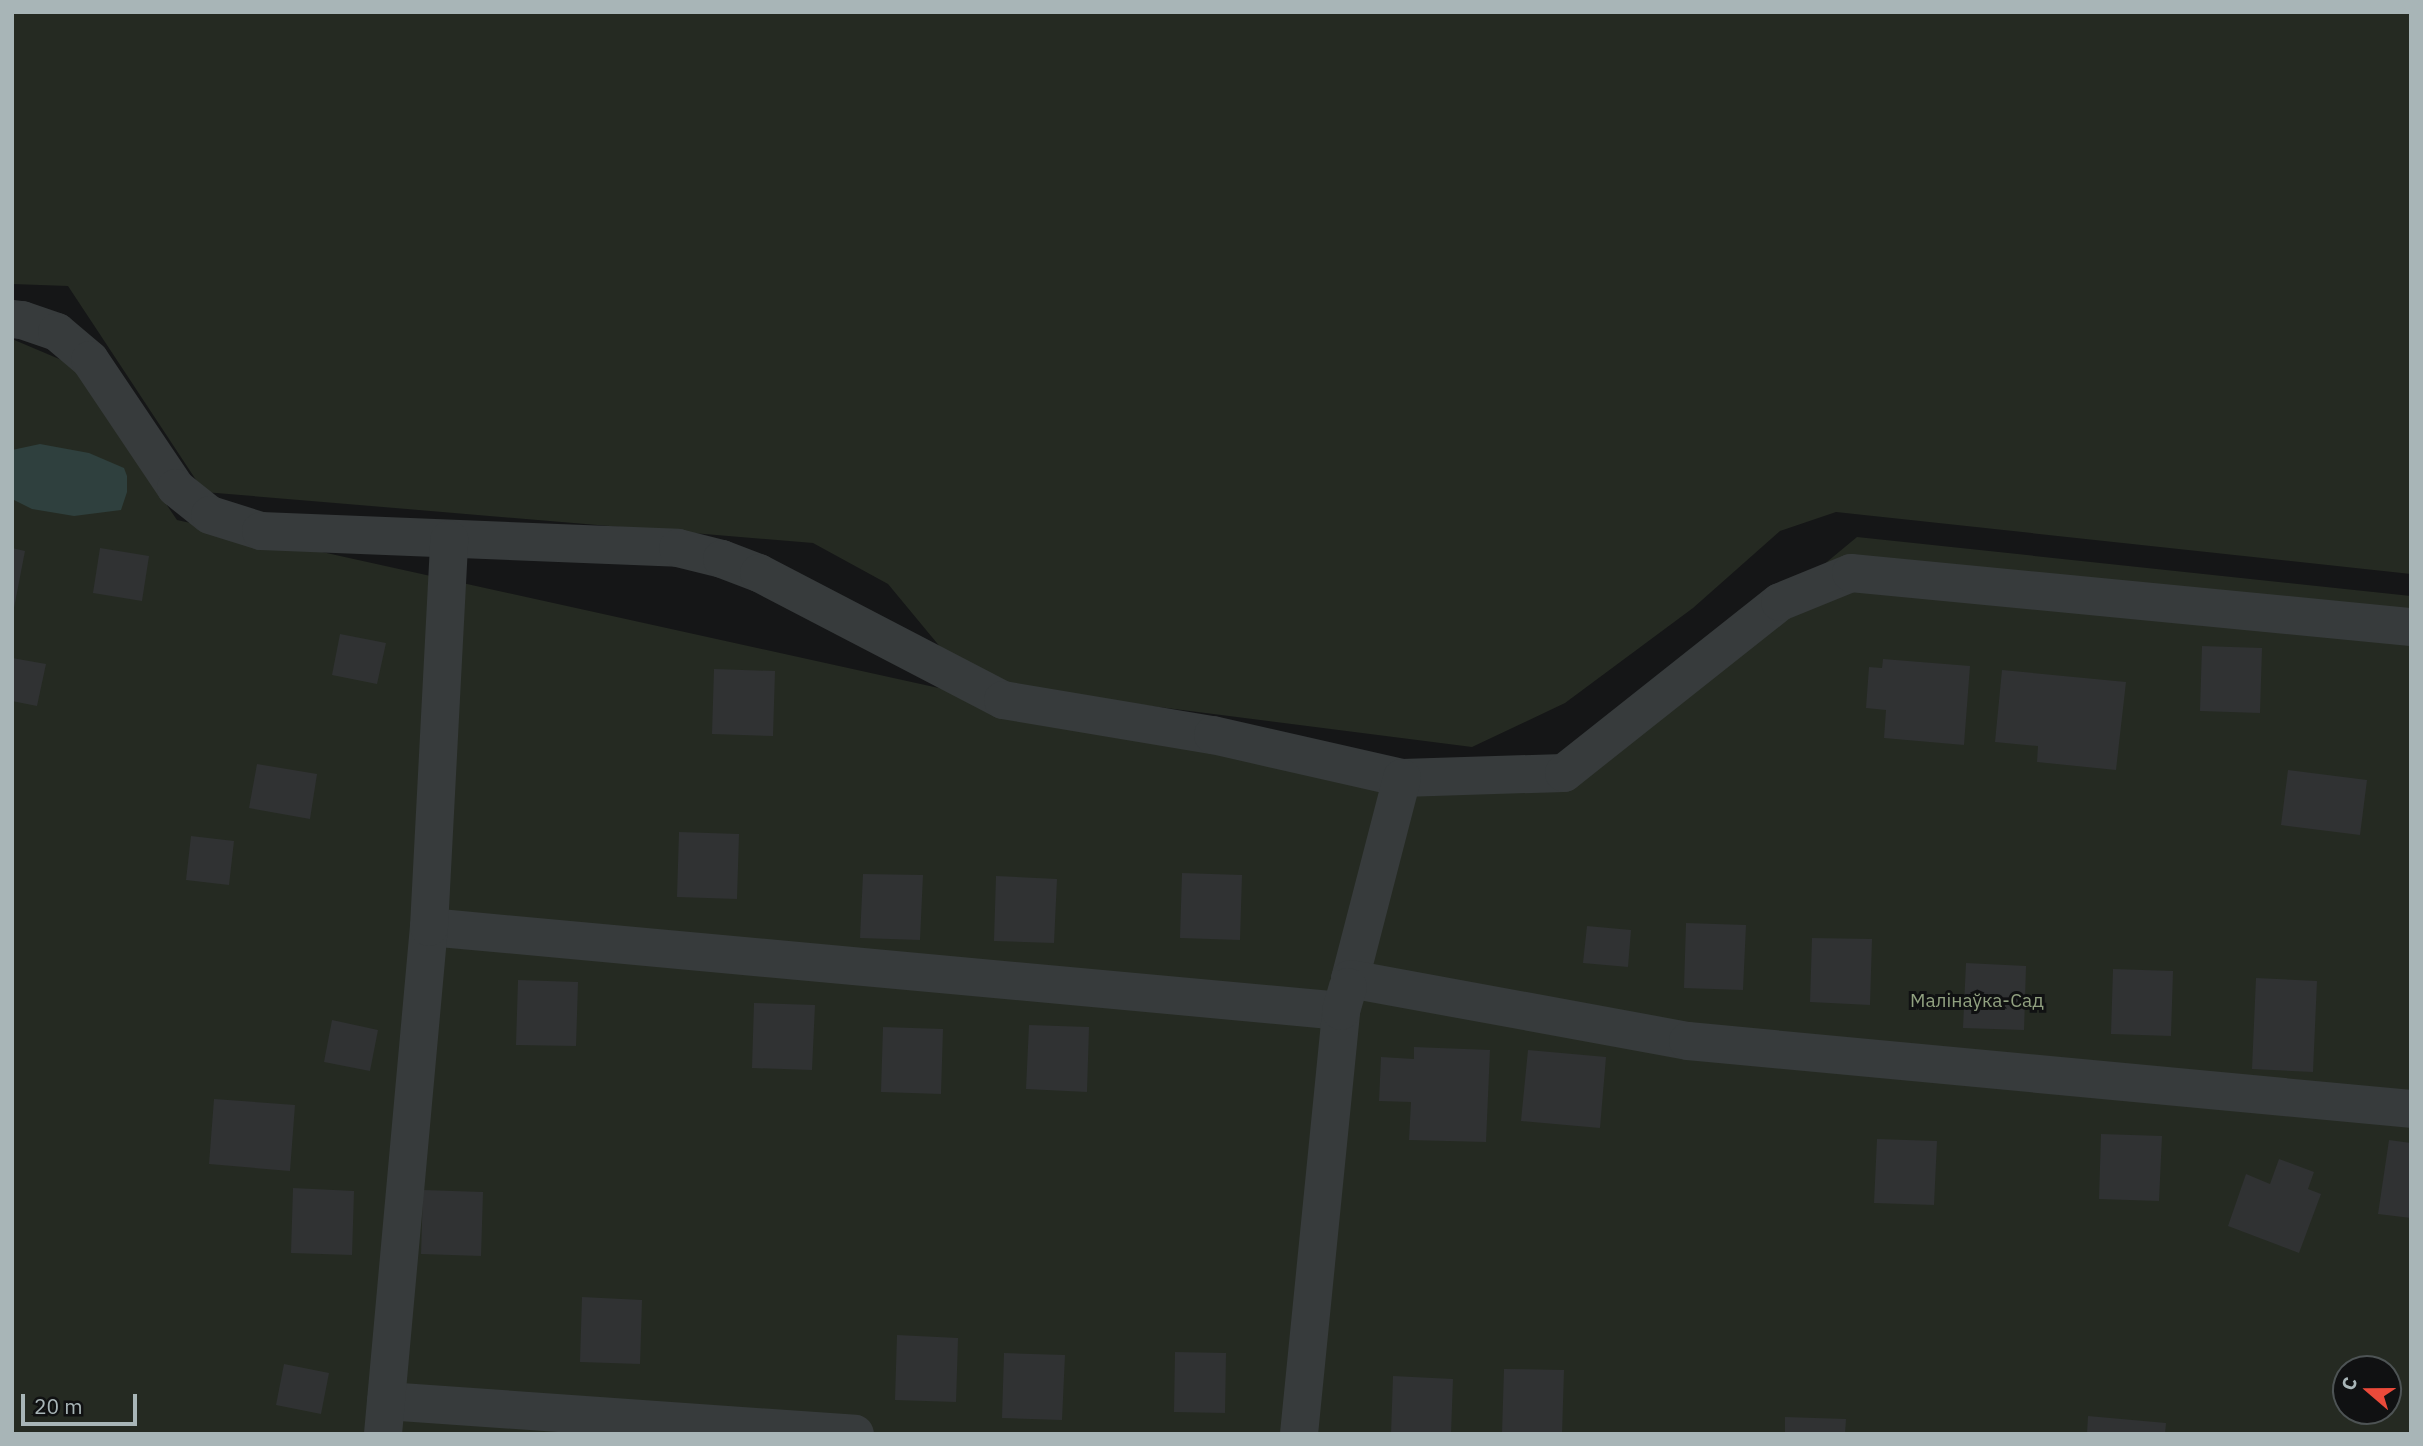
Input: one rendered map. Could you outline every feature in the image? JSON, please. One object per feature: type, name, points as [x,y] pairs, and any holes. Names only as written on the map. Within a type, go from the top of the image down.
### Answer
[{"type":"street","points":[[12,319],[57,332],[90,360],[176,488],[210,515],[261,531],[678,548],[722,559],[760,573],[1003,700],[1213,735],[1402,778],[1564,773],[1780,602],[1851,573],[2411,627]]},
{"type":"street","points":[[449,540],[429,927],[384,1417],[855,1434]]},
{"type":"street","points":[[1299,1434],[1346,995],[1402,778]]},
{"type":"street","points":[[429,927],[1346,995],[1688,1041],[2411,1109]]},
{"type":"green space","points":[[12,12],[2411,12],[2411,574],[1836,512],[1780,531],[1693,608],[1565,703],[1472,747],[970,683],[888,584],[813,543],[204,492],[68,286],[12,284]]},
{"type":"green space","name":"Малінаўка-Сад","points":[[12,339],[71,364],[177,520],[1302,768],[1575,771],[1857,537],[2411,596],[2411,1434],[12,1434]]},
{"type":"shaded area","points":[[40,444],[89,453],[124,468],[127,492],[121,510],[74,516],[32,509],[12,499],[12,450]]},
{"type":"building","points":[[12,548],[25,551],[14,608],[12,608]]},
{"type":"building","points":[[100,548],[149,556],[142,601],[93,593]]},
{"type":"building","points":[[340,634],[386,643],[377,684],[332,675]]},
{"type":"building","points":[[2202,646],[2262,648],[2260,713],[2200,711]]},
{"type":"building","points":[[12,658],[46,664],[37,706],[12,701]]},
{"type":"building","points":[[1883,659],[1970,666],[1964,745],[1884,738],[1886,710],[1866,708],[1869,667],[1882,668]]},
{"type":"building","points":[[714,669],[775,671],[773,736],[712,734]]},
{"type":"building","points":[[2002,670],[2126,682],[2116,770],[2037,762],[2038,746],[1995,742]]},
{"type":"building","points":[[257,764],[317,774],[310,819],[249,808]]},
{"type":"building","points":[[2288,770],[2367,780],[2360,835],[2281,825]]},
{"type":"building","points":[[679,832],[739,834],[737,899],[677,897]]},
{"type":"building","points":[[191,836],[234,841],[229,885],[186,880]]},
{"type":"building","points":[[1182,873],[1242,875],[1240,940],[1180,938]]},
{"type":"building","points":[[863,874],[923,875],[920,940],[860,938]]},
{"type":"building","points":[[996,876],[1057,879],[1054,943],[994,941]]},
{"type":"building","points":[[1686,923],[1746,925],[1743,990],[1684,988]]},
{"type":"building","points":[[1587,926],[1631,930],[1628,967],[1583,963]]},
{"type":"building","points":[[1812,938],[1872,939],[1870,1005],[1810,1002]]},
{"type":"building","points":[[1966,963],[2026,966],[2024,1030],[1963,1028]]},
{"type":"building","points":[[2113,969],[2173,971],[2171,1036],[2111,1034]]},
{"type":"building","points":[[2256,978],[2317,981],[2313,1072],[2252,1069]]},
{"type":"building","points":[[518,980],[578,982],[576,1046],[516,1045]]},
{"type":"building","points":[[754,1003],[815,1005],[812,1070],[752,1068]]},
{"type":"building","points":[[332,1020],[378,1030],[370,1071],[324,1062]]},
{"type":"building","points":[[1029,1025],[1089,1027],[1087,1092],[1026,1089]]},
{"type":"building","points":[[883,1027],[943,1029],[941,1094],[881,1092]]},
{"type":"building","points":[[1414,1047],[1490,1050],[1486,1142],[1409,1140],[1411,1102],[1379,1101],[1381,1057],[1414,1059]]},
{"type":"building","points":[[1528,1050],[1606,1057],[1600,1128],[1521,1121]]},
{"type":"building","points":[[214,1099],[295,1105],[290,1171],[209,1164]]},
{"type":"building","points":[[2101,1134],[2162,1136],[2159,1201],[2099,1199]]},
{"type":"building","points":[[1877,1139],[1937,1141],[1934,1205],[1874,1203]]},
{"type":"building","points":[[2389,1140],[2411,1143],[2411,1218],[2378,1214]]},
{"type":"building","points":[[2279,1159],[2314,1172],[2308,1189],[2321,1194],[2299,1253],[2228,1226],[2246,1174],[2270,1184]]},
{"type":"building","points":[[293,1188],[354,1191],[352,1255],[291,1253]]},
{"type":"building","points":[[423,1190],[483,1192],[481,1256],[421,1254]]},
{"type":"building","points":[[582,1297],[642,1300],[640,1364],[580,1362]]},
{"type":"building","points":[[897,1335],[958,1338],[956,1402],[895,1400]]},
{"type":"building","points":[[1175,1352],[1226,1353],[1225,1413],[1174,1412]]},
{"type":"building","points":[[1004,1353],[1065,1355],[1062,1420],[1002,1418]]},
{"type":"building","points":[[284,1364],[329,1373],[321,1414],[276,1405]]},
{"type":"building","points":[[1504,1369],[1564,1370],[1562,1434],[1502,1433]]},
{"type":"building","points":[[1393,1376],[1453,1379],[1451,1434],[1391,1434]]},
{"type":"building","points":[[2088,1416],[2166,1423],[2165,1434],[2087,1434]]},
{"type":"building","points":[[1785,1417],[1846,1419],[1845,1434],[1785,1434]]}]
